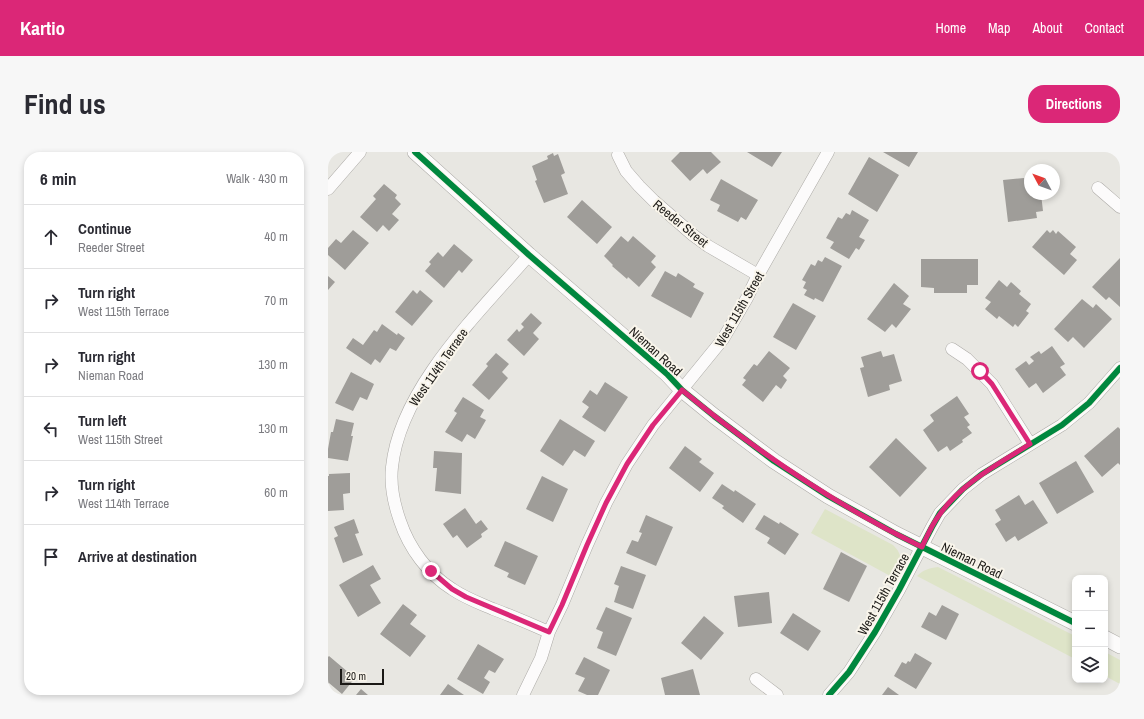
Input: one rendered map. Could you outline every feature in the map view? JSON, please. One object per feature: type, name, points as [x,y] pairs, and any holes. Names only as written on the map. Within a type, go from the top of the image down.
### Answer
[{"type":"street","points":[[328,189],[360,152]]},
{"type":"street","name":"Nieman Road","points":[[415,152],[529,255],[667,374],[682,390],[780,465],[828,496],[863,516],[1072,622]]},
{"type":"street","name":"West 115th Street","points":[[523,695],[587,545],[606,503],[623,471],[653,425],[723,340],[748,298],[758,275],[828,152]]},
{"type":"street","name":"Reeder Street","points":[[618,155],[626,171],[639,186],[693,235],[708,246],[758,275]]},
{"type":"street","points":[[1098,188],[1120,207]]},
{"type":"street","name":"West 114th Terrace","points":[[529,255],[448,349],[421,388],[402,425],[394,454],[392,483],[396,508],[404,533],[416,554],[431,571],[452,589],[466,597],[549,632]]},
{"type":"street","points":[[952,349],[967,359],[992,384],[1030,444]]},
{"type":"street","name":"West 115th Terrace","points":[[829,695],[849,672],[875,632],[900,590],[940,513],[963,489],[982,474],[1062,425],[1089,403],[1120,368]]},
{"type":"street","points":[[1108,640],[1120,646]]},
{"type":"street","points":[[756,679],[777,695]]},
{"type":"green space","points":[[825,509],[893,545],[899,552],[900,556],[900,563],[894,578],[811,533]]},
{"type":"green space","points":[[938,567],[1072,634],[1072,657],[917,576],[932,568]]},
{"type":"green space","points":[[1108,654],[1120,660],[1120,684],[1108,678]]},
{"type":"building","points":[[680,152],[711,152],[721,162],[707,174],[703,169],[690,181],[671,161]]},
{"type":"building","points":[[747,152],[782,152],[772,167]]},
{"type":"building","points":[[883,152],[918,152],[909,167]]},
{"type":"building","points":[[553,153],[554,156],[558,154],[565,173],[561,175],[568,194],[544,203],[535,181],[537,180],[532,166],[548,159],[547,156]]},
{"type":"building","points":[[869,157],[899,175],[877,212],[848,194]]},
{"type":"building","points":[[1024,178],[1024,200],[1042,200],[1043,211],[1036,212],[1037,218],[1008,222],[1003,180]]},
{"type":"building","points":[[721,179],[758,200],[746,220],[741,217],[738,222],[717,211],[720,205],[710,200]]},
{"type":"building","points":[[384,184],[397,195],[395,198],[401,204],[392,214],[399,220],[389,231],[383,225],[377,232],[360,217],[376,199],[373,196]]},
{"type":"building","points":[[582,200],[612,227],[597,244],[567,217]]},
{"type":"building","points":[[852,210],[869,220],[859,237],[865,240],[859,250],[856,248],[849,259],[830,248],[834,242],[826,238],[838,217],[842,219],[846,213],[850,215]]},
{"type":"building","points":[[353,230],[369,243],[345,270],[328,255],[328,248],[336,239],[341,243]]},
{"type":"building","points":[[1047,230],[1050,233],[1053,230],[1056,234],[1058,231],[1076,247],[1070,254],[1077,260],[1064,275],[1032,247]]},
{"type":"building","points":[[621,236],[628,242],[633,236],[656,256],[651,262],[656,267],[639,287],[612,266],[613,265],[604,256]]},
{"type":"building","points":[[454,244],[473,260],[462,273],[459,270],[444,288],[425,271],[431,264],[429,262],[438,252],[443,257]]},
{"type":"building","points":[[825,257],[842,266],[823,302],[815,298],[814,300],[804,295],[807,290],[803,288],[806,282],[802,280],[811,264],[815,266],[818,260],[822,262]]},
{"type":"building","points":[[1120,258],[1120,307],[1109,297],[1106,300],[1092,287]]},
{"type":"building","points":[[921,259],[978,259],[978,285],[967,285],[967,293],[934,293],[934,288],[921,287]]},
{"type":"building","points":[[665,271],[676,277],[678,273],[695,284],[693,287],[704,293],[691,318],[651,296]]},
{"type":"building","points":[[328,276],[335,282],[328,290]]},
{"type":"building","points":[[999,280],[1007,287],[1011,282],[1021,291],[1019,294],[1031,304],[1026,311],[1029,313],[1018,327],[1015,324],[1013,327],[999,316],[997,319],[985,309],[991,302],[985,298]]},
{"type":"building","points":[[894,283],[909,296],[903,304],[911,309],[896,328],[892,324],[885,332],[867,319]]},
{"type":"building","points":[[413,290],[417,294],[420,290],[433,301],[412,326],[395,312]]},
{"type":"building","points":[[1082,299],[1093,308],[1096,304],[1112,319],[1084,348],[1073,337],[1068,342],[1054,329]]},
{"type":"building","points":[[793,303],[816,316],[796,350],[773,337]]},
{"type":"building","points":[[531,313],[542,323],[533,333],[539,339],[524,356],[507,340],[517,329],[519,332],[524,327],[521,324]]},
{"type":"building","points":[[382,324],[397,335],[398,333],[405,338],[396,351],[390,348],[380,363],[375,359],[371,365],[346,348],[353,338],[363,345],[374,330],[377,332]]},
{"type":"building","points":[[1052,346],[1065,364],[1060,367],[1066,375],[1043,393],[1036,383],[1029,388],[1015,369],[1026,361],[1029,365],[1034,361],[1030,357],[1039,351],[1041,354]]},
{"type":"building","points":[[769,351],[790,368],[783,376],[787,380],[781,389],[776,385],[763,402],[742,385],[746,380],[743,378],[754,364],[757,366]]},
{"type":"building","points":[[881,351],[883,357],[894,354],[902,381],[889,385],[890,390],[868,397],[860,368],[864,367],[861,357]]},
{"type":"building","points":[[496,353],[509,364],[502,372],[508,378],[489,400],[472,385],[488,366],[486,364]]},
{"type":"building","points":[[351,372],[374,384],[367,400],[360,397],[353,411],[335,403]]},
{"type":"building","points":[[605,382],[628,397],[605,432],[582,417],[589,407],[582,402],[590,390],[597,395]]},
{"type":"building","points":[[957,396],[969,414],[964,417],[970,425],[967,427],[972,433],[962,440],[963,442],[950,451],[947,446],[938,452],[923,430],[934,421],[930,415]]},
{"type":"building","points":[[463,397],[484,410],[480,417],[486,420],[475,439],[467,434],[462,442],[445,432],[457,413],[454,411]]},
{"type":"building","points":[[336,419],[354,423],[348,461],[328,458],[331,432],[333,432]]},
{"type":"building","points":[[560,419],[595,441],[585,457],[574,450],[563,466],[540,451]]},
{"type":"building","points":[[1118,427],[1120,429],[1120,465],[1118,463],[1102,477],[1084,456]]},
{"type":"building","points":[[896,438],[927,468],[900,497],[869,467]]},
{"type":"building","points":[[685,446],[702,459],[699,462],[714,473],[700,492],[669,468]]},
{"type":"building","points":[[434,451],[462,453],[461,494],[435,491],[437,468],[433,468]]},
{"type":"building","points":[[1076,461],[1094,492],[1057,514],[1039,483]]},
{"type":"building","points":[[350,473],[350,493],[343,494],[344,510],[328,511],[329,474]]},
{"type":"building","points":[[542,476],[568,489],[553,522],[526,509]]},
{"type":"building","points":[[722,484],[734,492],[735,490],[756,504],[743,523],[722,508],[724,506],[712,498]]},
{"type":"building","points":[[1019,495],[1025,505],[1033,500],[1048,523],[1018,541],[1015,536],[1006,542],[995,524],[1001,520],[995,510]]},
{"type":"building","points":[[465,508],[476,524],[481,520],[488,529],[481,534],[482,537],[467,548],[457,535],[453,538],[443,524]]},
{"type":"building","points":[[646,515],[673,527],[656,566],[626,553],[632,540],[638,542],[642,533],[639,532]]},
{"type":"building","points":[[764,515],[779,524],[780,522],[799,534],[785,555],[767,543],[770,538],[755,529]]},
{"type":"building","points":[[354,519],[359,533],[355,534],[363,555],[343,563],[334,538],[338,536],[334,527]]},
{"type":"building","points":[[505,541],[538,556],[525,585],[507,577],[509,573],[494,566]]},
{"type":"building","points":[[841,552],[867,566],[849,602],[823,589]]},
{"type":"building","points":[[373,565],[381,579],[370,585],[381,603],[358,617],[339,585]]},
{"type":"building","points":[[621,566],[646,575],[633,609],[614,602],[619,586],[614,584]]},
{"type":"building","points":[[769,592],[772,623],[738,627],[734,596]]},
{"type":"building","points":[[403,604],[417,615],[410,624],[426,636],[410,657],[380,634]]},
{"type":"building","points":[[942,605],[959,614],[946,640],[921,627],[929,612],[936,616]]},
{"type":"building","points":[[606,607],[632,618],[616,656],[597,648],[603,632],[596,629]]},
{"type":"building","points":[[793,613],[821,631],[808,651],[780,633]]},
{"type":"building","points":[[704,616],[724,633],[701,660],[681,643]]},
{"type":"building","points":[[478,644],[504,659],[495,673],[489,670],[484,678],[490,682],[483,694],[457,679]]},
{"type":"building","points":[[915,653],[932,663],[916,689],[894,676],[902,662],[906,664],[908,661],[910,662]]},
{"type":"building","points":[[329,656],[355,678],[342,694],[329,683],[328,684]]},
{"type":"building","points":[[584,657],[610,670],[598,695],[587,695],[578,691],[585,678],[575,674]]},
{"type":"building","points":[[693,669],[700,695],[665,695],[661,678]]},
{"type":"building","points":[[448,684],[464,695],[440,695]]},
{"type":"building","points":[[888,687],[899,695],[882,695]]},
{"type":"building","points":[[361,689],[368,695],[356,695]]},
{"type":"cycle path","points":[[415,152],[529,255],[667,374],[682,390],[774,461],[828,496],[896,534],[1072,622]]},
{"type":"cycle path","points":[[829,695],[849,672],[875,632],[940,513],[963,489],[982,474],[1062,425],[1089,403],[1120,368]]},
{"type":"route","points":[[431,571],[441,581],[466,597],[549,632],[606,503],[627,464],[653,425],[682,390],[774,461],[828,496],[922,547],[940,513],[963,489],[982,474],[1030,444],[992,384],[980,371]]}]
